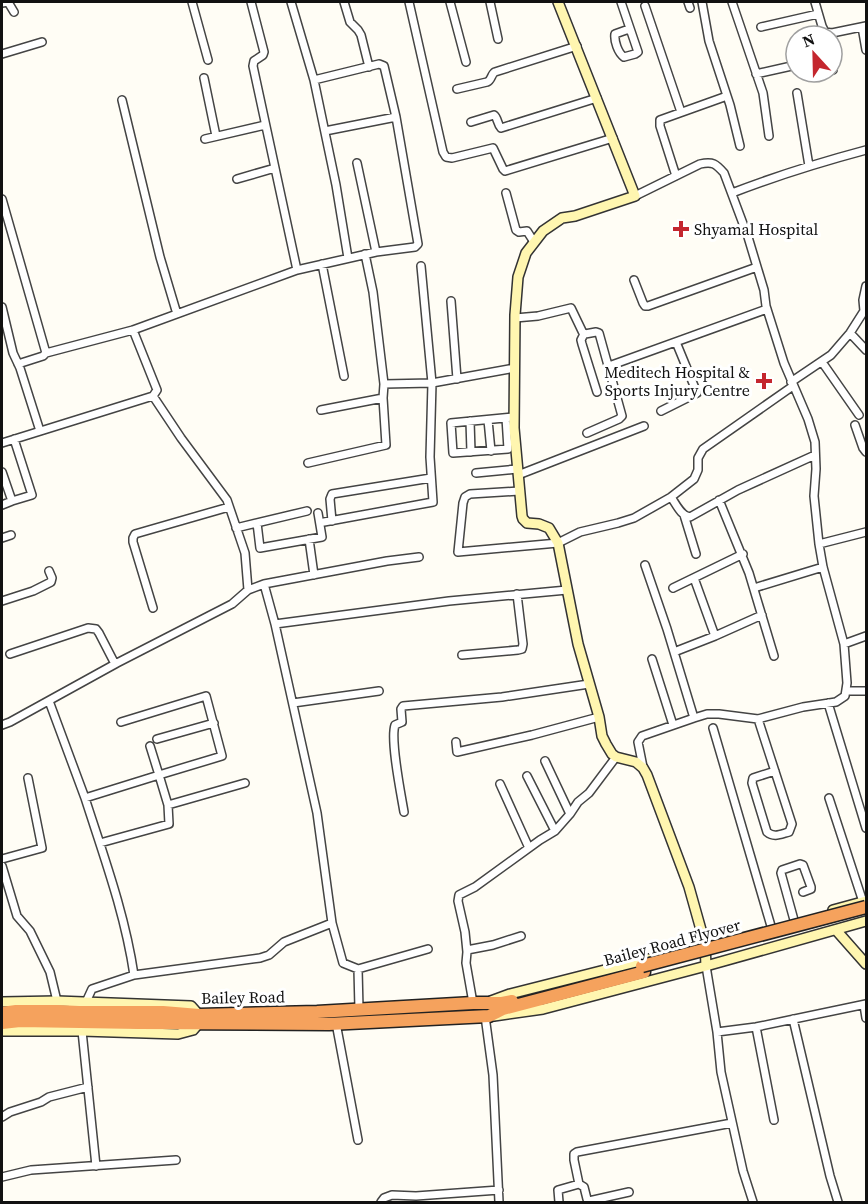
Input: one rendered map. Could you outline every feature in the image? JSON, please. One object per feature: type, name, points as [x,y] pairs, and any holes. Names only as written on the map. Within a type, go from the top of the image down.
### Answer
[{"type":"highway","name":"Bailey Road Flyover","points":[[199,1019],[336,1023],[487,1016],[503,1009],[866,906]]},
{"type":"highway","name":"Bailey Road Flyover","points":[[486,1003],[502,1003],[643,969]]},
{"type":"highway","name":"Bailey Road","points":[[2,1013],[163,1012],[199,1019],[486,1003]]},
{"type":"highway","points":[[2,1023],[20,1021],[140,1023],[199,1019]]},
{"type":"street","points":[[2,3],[8,2],[14,12]]},
{"type":"street","points":[[192,2],[208,60]]},
{"type":"street","points":[[251,2],[264,52],[263,56],[253,63],[297,270]]},
{"type":"street","points":[[291,2],[314,80],[348,258]]},
{"type":"street","points":[[344,2],[350,22],[361,35],[369,66]]},
{"type":"street","points":[[409,2],[446,157],[452,158],[493,148],[506,171],[613,138]]},
{"type":"street","points":[[450,2],[466,62]]},
{"type":"street","points":[[490,2],[498,39]]},
{"type":"street","points":[[558,2],[635,196]]},
{"type":"street","points":[[621,2],[629,29]]},
{"type":"street","points":[[702,2],[709,41],[740,146]]},
{"type":"street","points":[[732,2],[763,93],[769,136]]},
{"type":"street","points":[[815,2],[823,29],[828,33],[864,26],[867,50]]},
{"type":"street","points":[[645,6],[681,112]]},
{"type":"street","points":[[761,27],[818,14]]},
{"type":"street","points":[[2,54],[42,42]]},
{"type":"street","points":[[457,89],[487,82],[495,72],[577,46]]},
{"type":"street","points":[[18,364],[46,353],[133,330],[297,270],[365,254],[415,247],[419,240],[384,66],[381,64],[369,66],[314,80]]},
{"type":"street","points":[[756,74],[784,68]]},
{"type":"street","points":[[204,78],[216,136]]},
{"type":"street","points":[[797,93],[808,166]]},
{"type":"street","points":[[676,176],[659,121],[727,96]]},
{"type":"street","points":[[471,122],[494,115],[501,128],[597,98]]},
{"type":"street","points":[[122,100],[160,257],[177,314]]},
{"type":"street","points":[[325,131],[396,117]]},
{"type":"street","points":[[205,139],[265,125]]},
{"type":"street","points":[[732,193],[808,166],[867,150]]},
{"type":"street","points":[[510,417],[451,423],[453,453],[508,449],[514,368],[518,277],[526,252],[543,231],[562,219],[635,196],[700,164],[709,162],[718,166],[724,174],[748,237],[784,363],[808,418],[814,442],[809,458],[819,544],[844,644],[847,691],[843,699],[836,702],[803,707],[758,719],[707,714],[639,738],[638,746],[644,768],[689,887],[705,944],[721,1072],[743,1171],[753,1203]]},
{"type":"street","points":[[357,163],[376,252]]},
{"type":"street","points":[[237,179],[275,168]]},
{"type":"street","points":[[506,193],[516,230],[528,231],[534,242]]},
{"type":"street","points":[[2,200],[46,353]]},
{"type":"street","points":[[308,463],[386,445],[384,384],[373,292],[365,254]]},
{"type":"street","points":[[322,264],[344,376]]},
{"type":"street","points":[[421,266],[432,383],[430,456],[433,502],[328,522],[332,494],[431,478]]},
{"type":"street","points":[[634,280],[643,303],[648,306],[757,267]]},
{"type":"street","points":[[519,491],[470,494],[465,497],[458,552],[558,543],[580,532],[627,520],[671,497],[696,475],[698,458],[703,449],[822,362],[842,344],[863,312],[863,300],[867,286]]},
{"type":"street","points":[[451,301],[457,379]]},
{"type":"street","points":[[2,307],[13,353],[40,431]]},
{"type":"street","points":[[515,318],[538,316],[572,308],[584,334]]},
{"type":"street","points":[[609,366],[767,309]]},
{"type":"street","points":[[2,443],[153,396],[157,390],[133,330]]},
{"type":"street","points":[[584,334],[599,333],[622,417],[587,433]]},
{"type":"street","points":[[850,333],[867,350]]},
{"type":"street","points":[[584,334],[581,340],[582,345],[597,392]]},
{"type":"street","points":[[661,411],[697,393],[675,342]]},
{"type":"street","points":[[822,362],[858,415]]},
{"type":"street","points":[[384,384],[432,383],[514,368]]},
{"type":"street","points":[[153,396],[227,500],[245,553],[248,590]]},
{"type":"street","points":[[321,410],[383,398]]},
{"type":"street","points":[[510,417],[523,519],[527,523],[549,528],[558,543],[578,644],[599,717],[602,736],[609,750],[616,757],[636,762],[644,768]]},
{"type":"street","points":[[488,420],[491,451]]},
{"type":"street","points":[[470,421],[471,452]]},
{"type":"street","points":[[855,425],[863,448],[867,452]]},
{"type":"street","points":[[476,473],[518,472],[644,426]]},
{"type":"street","points":[[2,505],[32,495],[14,439]]},
{"type":"street","points":[[684,515],[687,517],[694,515],[720,500],[809,458]]},
{"type":"street","points":[[2,471],[12,501]]},
{"type":"street","points":[[671,497],[684,515],[696,554]]},
{"type":"street","points":[[720,500],[754,588],[774,656]]},
{"type":"street","points":[[153,608],[133,542],[135,534],[229,507]]},
{"type":"street","points":[[236,528],[307,511]]},
{"type":"street","points":[[257,523],[260,548],[322,537],[318,513]]},
{"type":"street","points":[[819,544],[867,532]]},
{"type":"street","points":[[2,538],[11,535]]},
{"type":"street","points":[[309,539],[314,574]]},
{"type":"street","points":[[673,588],[742,554]]},
{"type":"street","points":[[2,725],[232,604],[248,590],[264,584],[314,574],[418,557]]},
{"type":"street","points":[[645,564],[694,718]]},
{"type":"street","points":[[754,588],[823,567]]},
{"type":"street","points":[[2,601],[33,591],[51,582],[49,570]]},
{"type":"street","points":[[694,578],[715,636]]},
{"type":"street","points":[[264,584],[317,813],[332,923],[343,963],[357,969],[428,949]]},
{"type":"street","points":[[275,624],[449,601],[567,590]]},
{"type":"street","points":[[462,655],[522,649],[524,644],[517,594]]},
{"type":"street","points":[[674,652],[762,615]]},
{"type":"street","points":[[10,654],[94,628],[115,664]]},
{"type":"street","points":[[844,644],[867,636]]},
{"type":"street","points":[[652,659],[673,725]]},
{"type":"street","points":[[404,812],[393,728],[402,722],[401,709],[403,706],[502,697],[589,684]]},
{"type":"street","points":[[293,703],[379,691]]},
{"type":"street","points":[[847,691],[867,691]]},
{"type":"street","points":[[85,798],[222,756],[206,696],[121,722]]},
{"type":"street","points":[[49,701],[100,843],[121,912],[134,975]]},
{"type":"street","points":[[828,703],[867,828]]},
{"type":"street","points":[[456,742],[457,752],[599,717]]},
{"type":"street","points":[[758,719],[775,771],[792,824],[789,832],[771,836],[767,832],[752,783],[753,778],[775,771]]},
{"type":"street","points":[[157,739],[214,723]]},
{"type":"street","points":[[713,728],[771,926]]},
{"type":"street","points":[[100,843],[169,824],[168,805],[150,746]]},
{"type":"street","points":[[473,1003],[466,965],[467,950],[458,901],[459,895],[475,887],[555,831],[616,757]]},
{"type":"street","points":[[545,761],[570,814]]},
{"type":"street","points":[[527,776],[555,831]]},
{"type":"street","points":[[2,859],[42,848],[28,778]]},
{"type":"street","points":[[168,805],[245,783]]},
{"type":"street","points":[[500,784],[529,848]]},
{"type":"street","points":[[486,1003],[510,993],[844,907],[866,906],[829,798]]},
{"type":"street","points":[[803,892],[811,889],[803,865],[782,870],[781,873],[798,919],[808,938]]},
{"type":"street","points":[[2,868],[17,916],[30,931],[50,972],[57,1001]]},
{"type":"street","points":[[844,907],[850,926]]},
{"type":"street","points":[[499,1203],[493,1075],[487,1016],[543,1009],[867,921]]},
{"type":"street","points":[[86,1002],[92,989],[134,975],[260,958],[269,955],[284,942],[332,923]]},
{"type":"street","points":[[836,930],[867,964]]},
{"type":"street","points":[[467,950],[521,936]]},
{"type":"street","points":[[357,969],[359,1009]]},
{"type":"street","points":[[2,1002],[57,1001],[191,1006],[199,1019],[193,1030],[178,1034],[2,1031]]},
{"type":"street","points":[[717,1032],[756,1027],[865,1004],[867,1018]]},
{"type":"street","points":[[793,1019],[838,1203]]},
{"type":"street","points":[[336,1023],[357,1140]]},
{"type":"street","points":[[756,1027],[774,1120]]},
{"type":"street","points":[[82,1031],[96,1166]]},
{"type":"street","points":[[2,1117],[49,1097],[88,1087]]},
{"type":"street","points":[[629,1192],[620,1198],[589,1201],[584,1187],[579,1184],[574,1155],[577,1152],[732,1123]]},
{"type":"street","points":[[2,1177],[31,1170],[176,1160]]},
{"type":"street","points":[[559,1203],[558,1190],[579,1184]]},
{"type":"street","points":[[381,1203],[384,1198],[392,1195],[416,1196],[499,1190]]},
{"type":"place","name":"Shyamal Hospital","points":[[681,229]]},
{"type":"place","name":"Meditech Hospital & Sports Injury Centre","points":[[764,381]]}]
